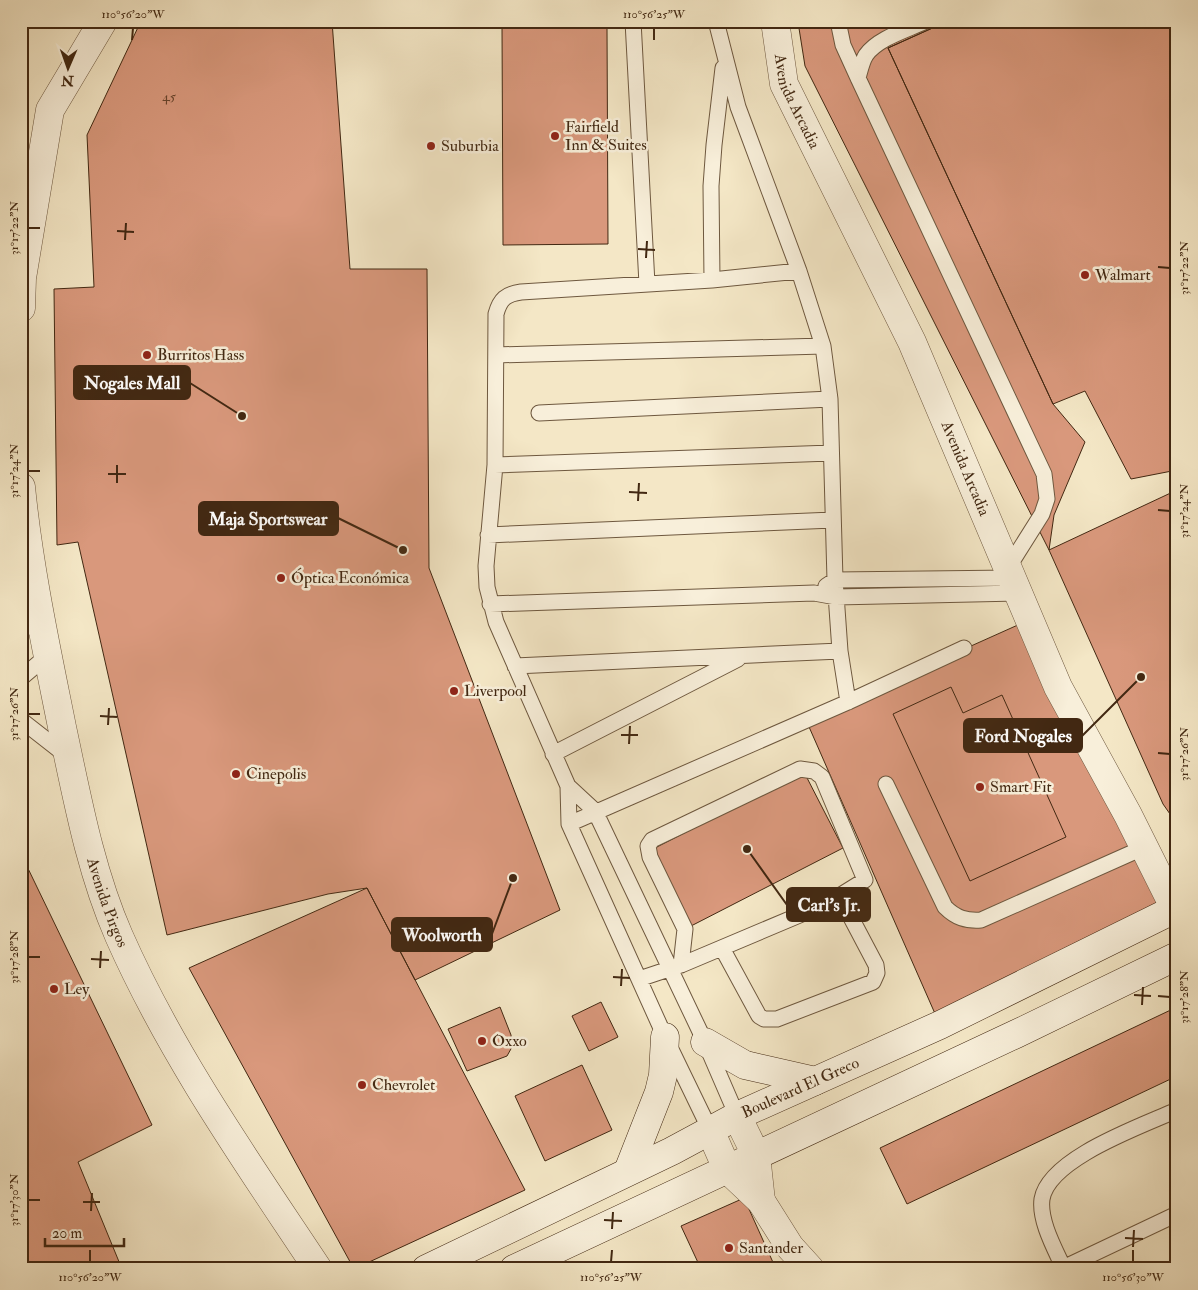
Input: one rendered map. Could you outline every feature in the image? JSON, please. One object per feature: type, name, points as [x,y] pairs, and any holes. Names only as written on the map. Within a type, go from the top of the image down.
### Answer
[{"type":"street","points":[[21,308],[22,278],[50,110],[104,21]]},
{"type":"street","name":"Avenida Arcadia","points":[[775,21],[784,84],[912,342],[1058,687],[1145,847],[1176,910]]},
{"type":"street","name":"Avenida Pirgos","points":[[21,487],[32,627],[47,656],[80,812],[100,882],[120,937],[160,1016],[213,1108],[318,1269]]},
{"type":"street","name":"Boulevard El Greco","points":[[426,1269],[737,1116],[940,1025],[1176,910]]},
{"type":"street","points":[[514,1269],[1177,956]]},
{"type":"street","points":[[628,1171],[659,1092],[663,1075],[665,1037]]},
{"type":"street","points":[[706,1042],[750,1066],[815,1081]]},
{"type":"street","points":[[737,1116],[756,1155],[761,1201]]},
{"type":"street","points":[[710,1130],[726,1169],[761,1201],[790,1247],[810,1269]]},
{"type":"lane","points":[[633,21],[647,284]]},
{"type":"lane","points":[[716,21],[724,61],[744,124],[799,271],[823,346],[830,399],[836,597],[840,651],[848,702]]},
{"type":"lane","points":[[838,21],[843,45],[858,78],[1044,474],[1047,500],[1013,580]]},
{"type":"lane","points":[[858,78],[865,57],[871,49],[879,43],[926,21]]},
{"type":"lane","points":[[712,280],[711,186],[724,61]]},
{"type":"lane","points":[[737,1116],[676,967],[595,811],[568,786],[490,604],[486,566],[495,465],[496,314],[498,305],[507,295],[521,292],[712,280],[799,271]]},
{"type":"lane","points":[[496,355],[823,346]]},
{"type":"lane","points":[[539,413],[830,399]]},
{"type":"lane","points":[[495,465],[831,453]]},
{"type":"lane","points":[[488,535],[833,520]]},
{"type":"lane","points":[[814,593],[835,580],[1013,580]]},
{"type":"lane","points":[[490,604],[814,593],[836,597],[1013,580]]},
{"type":"lane","points":[[569,824],[848,702],[964,648]]},
{"type":"lane","points":[[515,666],[840,651]]},
{"type":"lane","points":[[21,678],[47,656]]},
{"type":"lane","points":[[553,754],[743,656]]},
{"type":"lane","points":[[21,720],[68,757]]},
{"type":"lane","points":[[639,980],[676,967],[828,902],[865,880],[822,777],[814,771],[800,769],[652,840],[648,846],[650,857],[685,929],[676,967]]},
{"type":"lane","points":[[886,784],[945,908],[955,917],[970,921],[981,920],[1145,847]]},
{"type":"lane","points":[[568,786],[569,824],[665,1037],[710,1130]]},
{"type":"lane","points":[[722,948],[759,1016],[764,1019],[777,1019],[873,982],[877,973],[876,964],[847,910],[839,904],[828,902]]},
{"type":"lane","points":[[1177,1110],[1070,1161],[1055,1176],[1042,1199],[1042,1216],[1063,1268],[1177,1214]]},
{"type":"building","points":[[141,21],[332,21],[350,269],[427,269],[429,568],[560,910],[415,980],[367,888],[328,894],[167,935],[78,542],[57,545],[54,289],[94,287],[87,135]]},
{"type":"building","name":"Walmart","points":[[948,21],[1177,21],[1177,470],[1131,479],[1085,391],[1053,404],[888,48]]},
{"type":"building","points":[[948,21],[888,48],[1053,404],[1085,442],[1054,515],[1049,550],[805,66],[798,22]]},
{"type":"building","name":"Fairfield Inn & Suites","points":[[502,28],[607,28],[608,244],[503,245]]},
{"type":"building","points":[[1177,490],[1177,824],[1163,804],[1049,550]]},
{"type":"building","points":[[1029,620],[1175,909],[940,1025],[806,720]]},
{"type":"building","points":[[951,687],[963,713],[1002,695],[1066,837],[970,881],[893,714]]},
{"type":"building","points":[[804,772],[843,848],[691,926],[651,850]]},
{"type":"building","name":"Ley","points":[[21,854],[152,1125],[78,1162],[122,1269],[21,1269]]},
{"type":"building","name":"Chevrolet","points":[[367,888],[525,1190],[354,1269],[189,968]]},
{"type":"building","points":[[601,1002],[618,1037],[589,1051],[572,1016]]},
{"type":"building","name":"Oxxo","points":[[500,1007],[511,1035],[512,1047],[507,1056],[467,1071],[448,1029]]},
{"type":"building","points":[[1177,1007],[1177,1076],[907,1204],[880,1148]]},
{"type":"building","points":[[582,1065],[612,1130],[545,1161],[515,1096]]},
{"type":"building","name":"Santander","points":[[744,1198],[776,1269],[701,1269],[681,1226]]},
{"type":"place","name":"Fairfield Inn & Suites","points":[[555,136]]},
{"type":"place","name":"Suburbia","points":[[431,146]]},
{"type":"place","name":"Walmart","points":[[1085,275]]},
{"type":"place","name":"Burritos Hass","points":[[147,355]]},
{"type":"place","name":"Nogales Mall","points":[[242,416]]},
{"type":"place","name":"Maja Sportswear","points":[[403,550]]},
{"type":"place","name":"Óptica Económica","points":[[281,578]]},
{"type":"place","name":"Ford Nogales","points":[[1141,677]]},
{"type":"place","name":"Liverpool","points":[[454,691]]},
{"type":"place","name":"Cinepolis","points":[[236,774]]},
{"type":"place","name":"Smart Fit","points":[[980,787]]},
{"type":"place","name":"Carl's Jr.","points":[[747,849]]},
{"type":"place","name":"Woolworth","points":[[513,878]]},
{"type":"place","name":"Ley","points":[[54,989]]},
{"type":"place","name":"Oxxo","points":[[482,1041]]},
{"type":"place","name":"Chevrolet","points":[[362,1085]]},
{"type":"place","name":"Santander","points":[[729,1248]]}]
